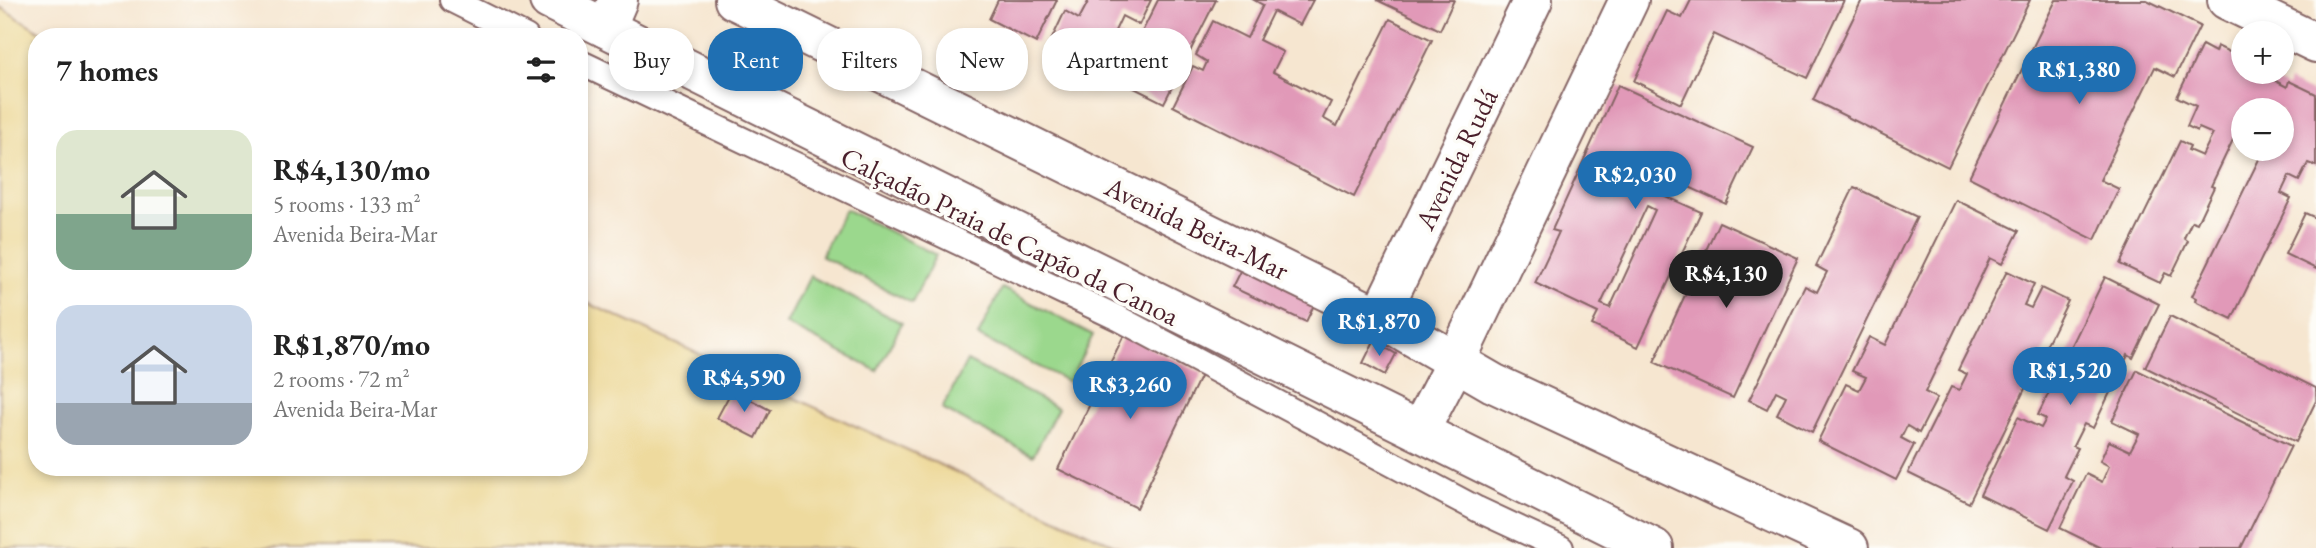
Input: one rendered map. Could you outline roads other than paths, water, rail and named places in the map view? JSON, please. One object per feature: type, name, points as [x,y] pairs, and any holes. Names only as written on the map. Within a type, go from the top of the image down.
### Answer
[{"type":"main road","points":[[549,0],[612,14],[1654,548]]},
{"type":"main road","name":"Avenida Beira-Mar","points":[[734,0],[1379,317],[1493,383],[1849,548]]},
{"type":"main road","name":"Avenida Rudá","points":[[1379,317],[1533,0]]},
{"type":"main road","points":[[1420,430],[1456,361],[1629,0]]},
{"type":"main road","points":[[2227,0],[2316,43]]},
{"type":"street","points":[[452,0],[508,28]]},
{"type":"street","name":"Calçadão Praia de Capão da Canoa","points":[[588,66],[1120,320],[1477,509],[1561,548]]}]
